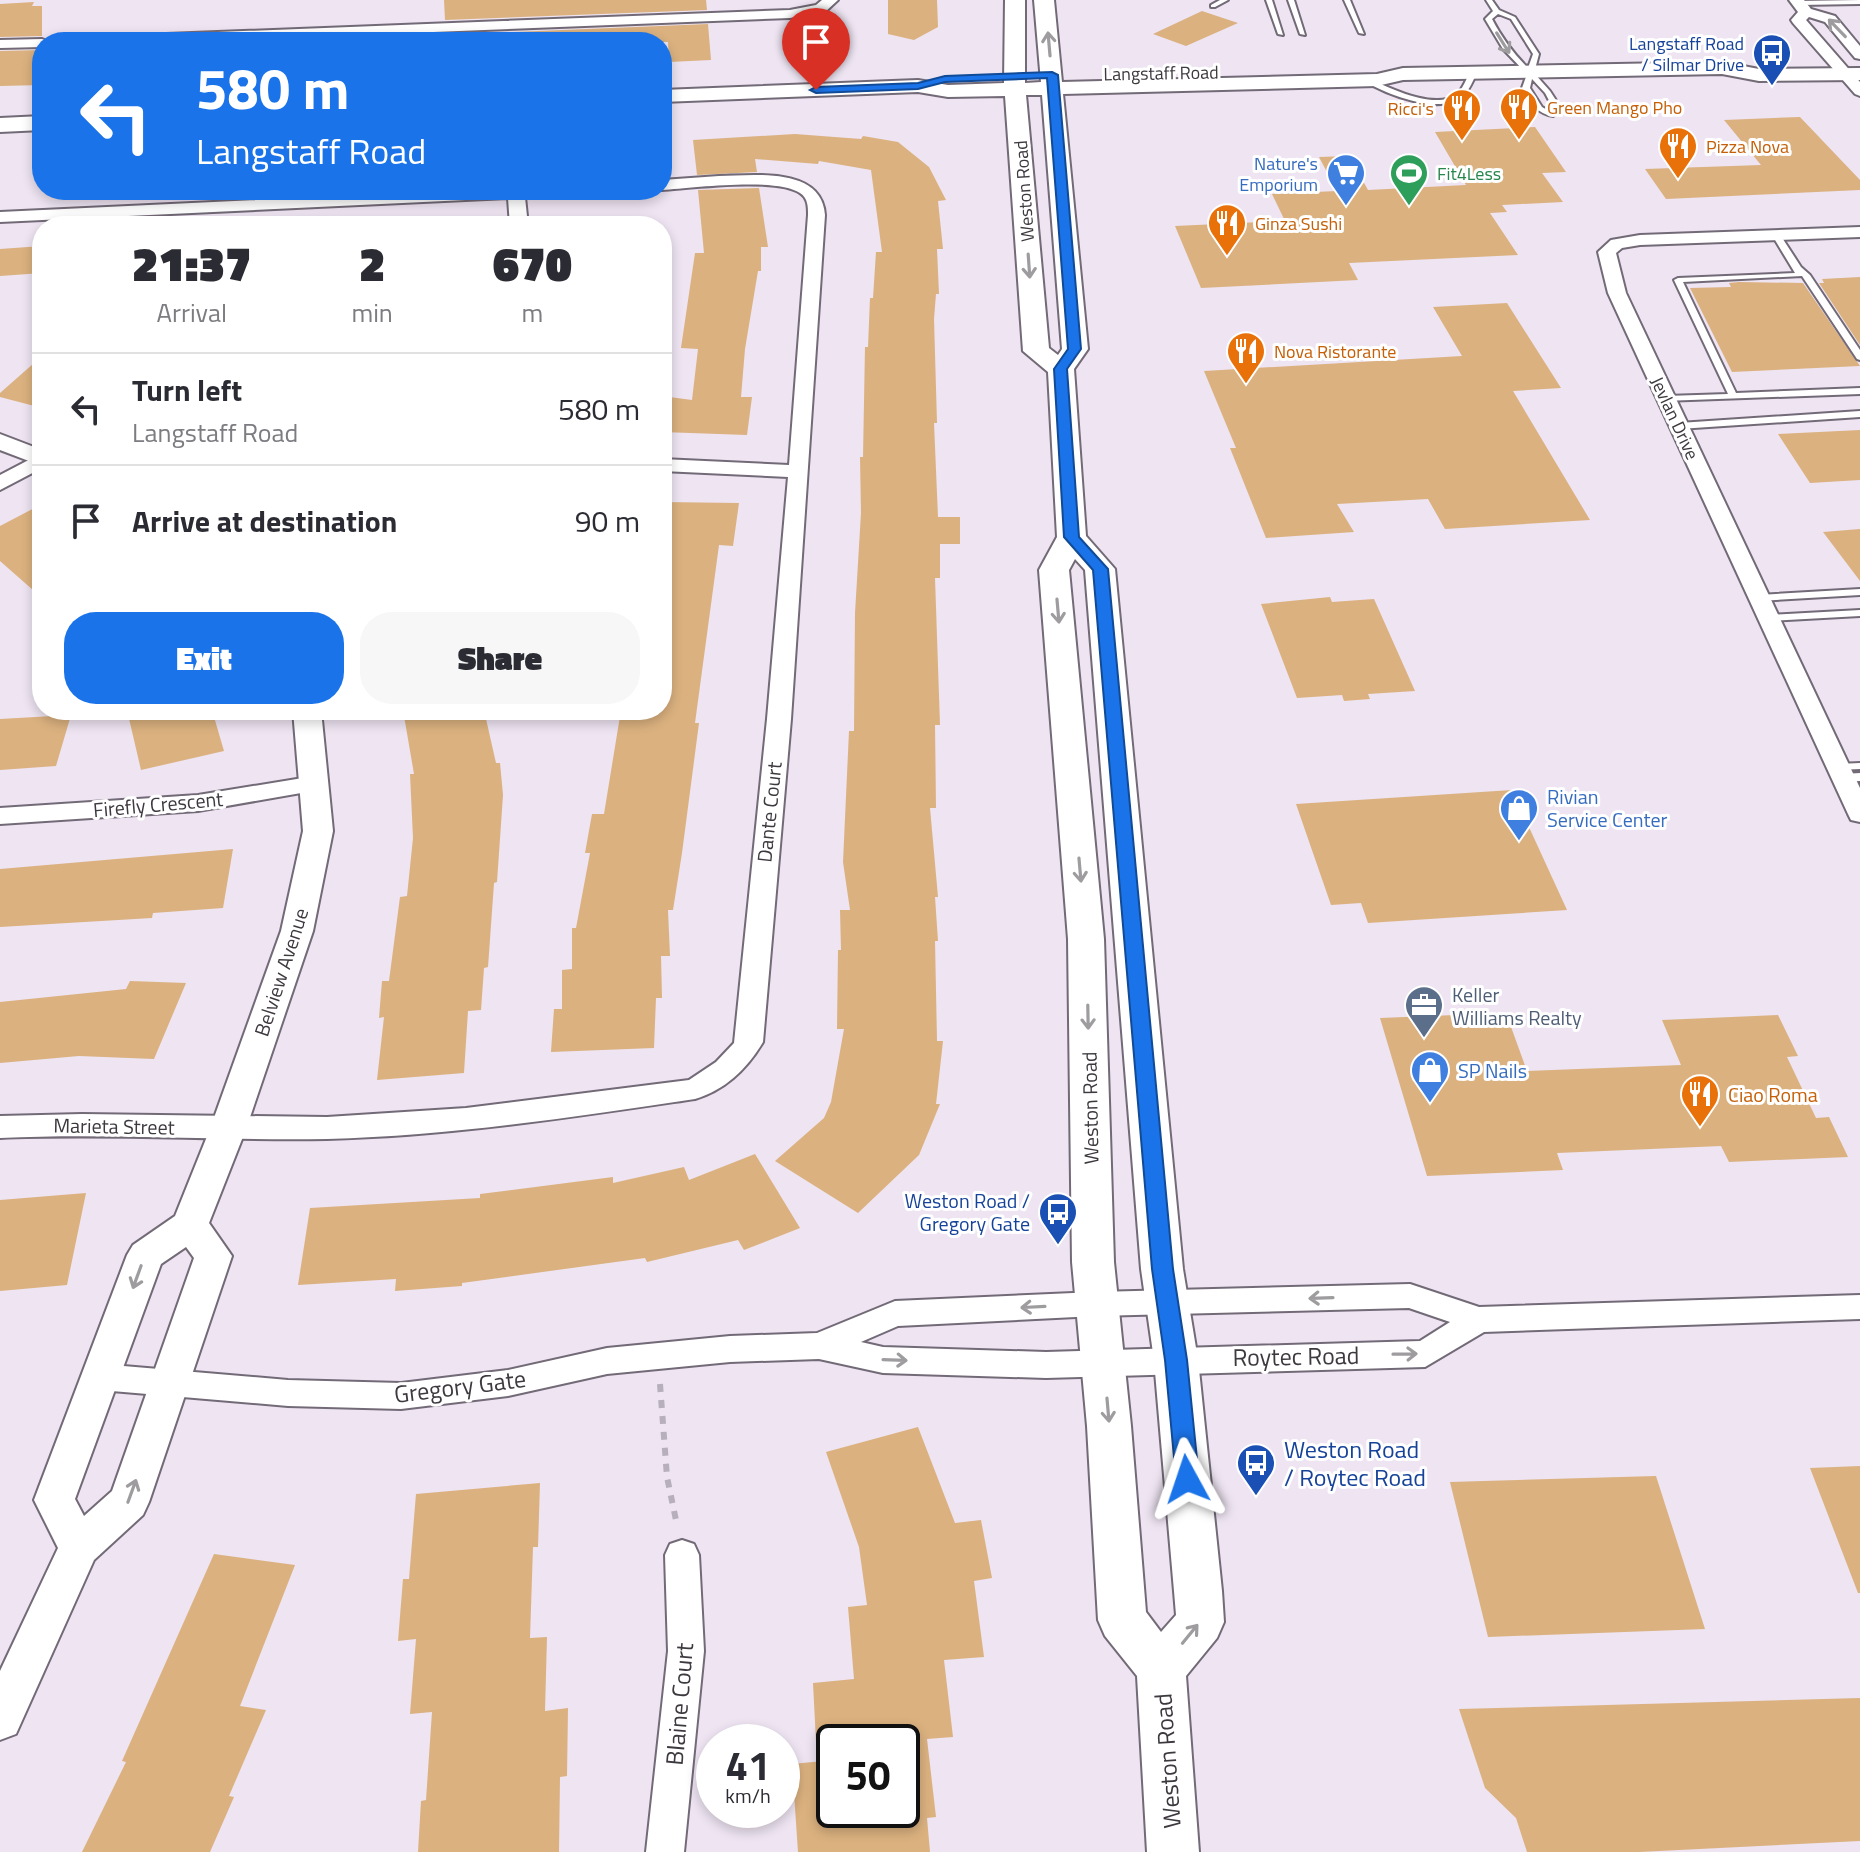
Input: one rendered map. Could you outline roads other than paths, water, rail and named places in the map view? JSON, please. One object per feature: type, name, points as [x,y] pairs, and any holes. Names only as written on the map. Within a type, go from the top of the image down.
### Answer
[{"type":"main road","name":"Weston Road","points":[[1015,0],[1015,82],[1036,351],[1061,369]]},
{"type":"main road","name":"Weston Road","points":[[1044,0],[1075,349],[1061,369],[1072,537],[1054,570],[1086,939],[1096,1304],[1122,1620],[1161,1669],[1173,1852]]},
{"type":"main road","name":"Langstaff Road","points":[[1053,81],[1367,80],[1403,74],[1722,68],[1759,75],[1845,69],[1860,56]]},
{"type":"main road","name":"Langstaff Road","points":[[672,96],[918,86],[948,91],[1015,82],[1372,69],[1403,74]]},
{"type":"main road","points":[[0,125],[32,123]]},
{"type":"main road","name":"Weston Road","points":[[1072,537],[1100,569],[1167,1302],[1176,1360],[1200,1622],[1161,1669]]},
{"type":"street","points":[[323,32],[790,14],[820,9],[831,0]]},
{"type":"street","points":[[1860,56],[1830,19],[1801,5],[1798,20],[1845,69],[1860,91]]},
{"type":"street","points":[[0,44],[32,43]]},
{"type":"street","name":"Dante Court","points":[[228,1129],[331,1128],[491,1119],[695,1089],[736,1063],[749,1042],[779,719],[816,248],[813,197],[803,186],[774,182],[672,185]]},
{"type":"street","points":[[0,217],[372,200]]},
{"type":"street","points":[[225,216],[228,207]]},
{"type":"street","name":"Jevlan Drive","points":[[1860,232],[1640,240],[1617,244],[1607,252],[1617,293],[1768,618],[1847,774],[1860,814]]},
{"type":"street","points":[[0,441],[32,455]]},
{"type":"street","points":[[0,484],[32,465]]},
{"type":"street","points":[[672,465],[798,471]]},
{"type":"street","name":"Belview Avenue","points":[[190,1225],[228,1129],[297,931],[318,831],[308,720]]},
{"type":"street","name":"Firefly Crescent","points":[[0,816],[198,803],[315,784]]},
{"type":"street","name":"Marieta Street","points":[[0,1127],[54,1124],[228,1129]]},
{"type":"street","points":[[0,1719],[79,1547],[129,1502],[167,1383],[213,1256],[190,1225],[146,1255],[54,1500],[79,1547]]},
{"type":"street","points":[[1167,1302],[1410,1296],[1479,1320],[1860,1307]]},
{"type":"street","name":"Gregory Gate","points":[[819,1346],[895,1314],[1167,1302]]},
{"type":"street","name":"Roytec Road","points":[[1103,1363],[1425,1354],[1479,1320]]},
{"type":"street","name":"Gregory Gate","points":[[100,1377],[288,1393],[401,1396],[508,1383],[607,1361],[730,1349],[819,1346],[883,1360],[1046,1365],[1103,1363]]},
{"type":"street","name":"Blaine Court","points":[[665,1852],[686,1651],[682,1555]]},
{"type":"lane","points":[[1218,0],[1213,6],[1225,0]]},
{"type":"lane","points":[[1269,0],[1281,34]]},
{"type":"lane","points":[[1291,0],[1303,34]]},
{"type":"lane","points":[[1347,0],[1362,33]]},
{"type":"lane","points":[[1489,0],[1497,11],[1513,18],[1536,54],[1530,71],[1526,88],[1539,108],[1550,114],[1557,108],[1548,88],[1530,71],[1510,54],[1488,19],[1497,11]]},
{"type":"lane","points":[[1801,5],[1860,2]]},
{"type":"lane","points":[[1367,80],[1418,101],[1449,100],[1461,95],[1473,73]]},
{"type":"lane","points":[[1776,235],[1860,368]]},
{"type":"lane","points":[[1733,396],[1678,280],[1799,272],[1806,275],[1860,357]]},
{"type":"lane","points":[[1666,399],[1860,391]]},
{"type":"lane","points":[[1679,426],[1860,414]]},
{"type":"lane","points":[[1759,598],[1860,592]]},
{"type":"lane","points":[[1768,618],[1860,613]]},
{"type":"lane","points":[[1847,774],[1860,766]]},
{"type":"place","name":"Langstaff Road / Silmar Drive","points":[[1772,87]]},
{"type":"place","name":"Green Mango Pho","points":[[1519,141]]},
{"type":"place","name":"Ricci's","points":[[1462,142]]},
{"type":"place","name":"Pizza Nova","points":[[1678,180]]},
{"type":"place","name":"Nature's Emporium","points":[[1346,207]]},
{"type":"place","name":"Fit4Less","points":[[1409,207]]},
{"type":"place","name":"Ginza Sushi","points":[[1227,257]]},
{"type":"place","name":"Nova Ristorante","points":[[1246,385]]},
{"type":"place","name":"Rivian Service Center","points":[[1519,842]]},
{"type":"place","name":"Keller Williams Realty","points":[[1424,1039]]},
{"type":"place","name":"SP Nails","points":[[1430,1104]]},
{"type":"place","name":"Ciao Roma","points":[[1700,1128]]},
{"type":"place","name":"Weston Road / Gregory Gate","points":[[1058,1246]]},
{"type":"place","name":"Weston Road / Roytec Road","points":[[1256,1497]]}]
